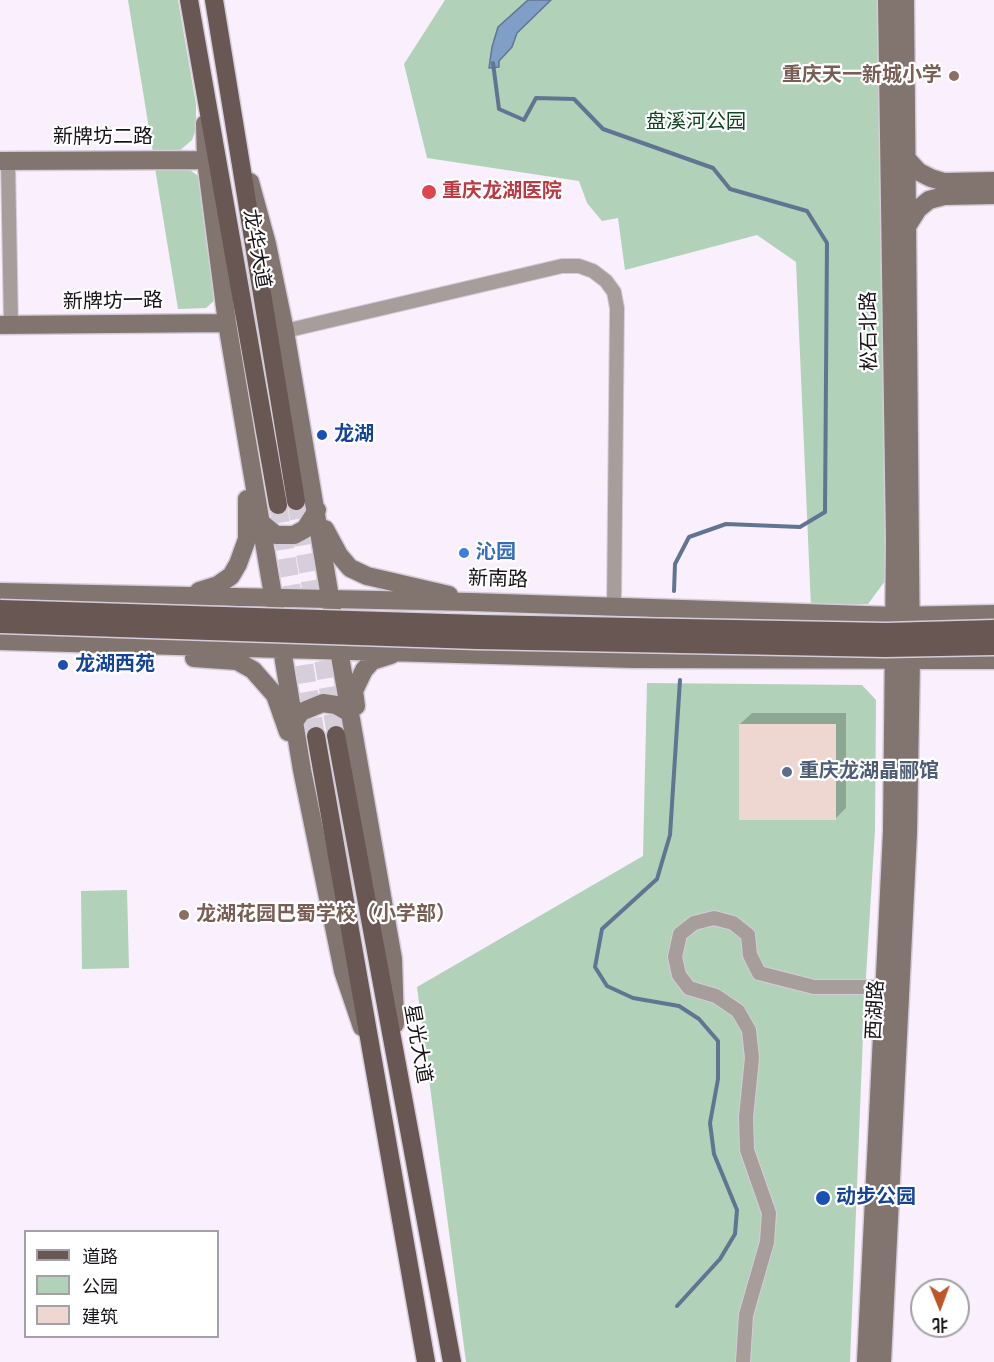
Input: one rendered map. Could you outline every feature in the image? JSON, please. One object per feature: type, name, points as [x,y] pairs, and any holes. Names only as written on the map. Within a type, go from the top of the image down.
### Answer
[{"type":"main road","name":"龙华大道","points":[[189,0],[204,87],[287,503],[234,122],[214,0]]},
{"type":"main road","points":[[0,609],[490,625],[886,632],[994,629]]},
{"type":"main road","points":[[0,624],[489,640],[885,648],[994,646]]},
{"type":"main road","name":"星光大道","points":[[336,735],[452,1362]]},
{"type":"main road","points":[[316,736],[426,1362]]},
{"type":"street","name":"松石北路","points":[[887,0],[903,616]]},
{"type":"street","name":"松石北路","points":[[903,660],[908,225],[905,0]]},
{"type":"street","points":[[204,87],[206,160],[227,323],[302,770],[343,971],[373,1059]]},
{"type":"street","points":[[234,122],[267,244],[317,510],[348,712],[393,959],[396,1055]]},
{"type":"street","points":[[907,159],[919,172],[944,182],[994,181]]},
{"type":"street","name":"新牌坊二路","points":[[4,161],[206,160]]},
{"type":"street","points":[[4,161],[5,325]]},
{"type":"street","points":[[908,225],[918,209],[929,200],[944,196],[994,195]]},
{"type":"street","points":[[285,331],[562,266],[579,266],[593,271],[606,281],[614,292],[617,308],[614,607]]},
{"type":"street","name":"新牌坊一路","points":[[5,325],[227,323]]},
{"type":"street","points":[[183,596],[218,585],[231,576],[244,553],[247,539],[248,452]]},
{"type":"street","points":[[259,521],[276,535],[294,535],[305,529],[317,510]]},
{"type":"street","points":[[317,510],[331,543],[350,567],[387,583],[422,587],[471,602]]},
{"type":"street","name":"新南路","points":[[0,592],[471,602],[903,616],[994,614]]},
{"type":"street","points":[[0,641],[633,658],[994,660]]},
{"type":"street","points":[[125,644],[179,657],[237,661],[253,669],[274,695],[302,770]]},
{"type":"street","points":[[359,771],[360,732],[354,691],[357,680],[372,661],[413,651]]},
{"type":"street","name":"西湖路","points":[[882,1362],[891,987],[892,832],[903,660]]},
{"type":"street","points":[[294,722],[301,712],[323,704],[336,705],[348,712]]},
{"type":"street","points":[[743,1362],[746,1315],[767,1242],[768,1213],[747,1150],[746,1117],[752,1058],[749,1030],[738,1011],[716,996],[689,988],[679,975],[675,957],[680,934],[694,923],[714,918],[733,923],[748,935],[750,955],[759,973],[813,987],[891,987]]},
{"type":"street","name":"西湖路","points":[[866,1362],[891,987]]},
{"type":"green space","points":[[128,0],[178,0],[196,104],[196,129],[192,140],[178,152],[153,153]]},
{"type":"green space","name":"盘溪河公园","points":[[445,0],[878,0],[888,577],[868,604],[811,607],[796,262],[757,235],[625,270],[618,218],[602,221],[587,203],[579,181],[427,158],[404,64]]},
{"type":"green space","points":[[155,168],[187,168],[201,178],[216,299],[206,308],[178,309]]},
{"type":"green space","name":"动步公园","points":[[647,683],[862,685],[876,700],[875,830],[864,1009],[850,1362],[466,1362],[417,987],[643,856]]},
{"type":"green space","points":[[127,890],[129,968],[82,969],[81,891]]},
{"type":"water","points":[[528,0],[551,0],[517,33],[512,47],[499,61],[499,67],[489,68],[498,27]]},
{"type":"building","name":"重庆龙湖晶郦馆","points":[[739,724],[836,724],[836,820],[739,820]]},
{"type":"waterway","points":[[493,63],[499,109],[524,120],[536,98],[574,99],[603,129],[713,168],[730,189],[807,211],[827,243],[825,512],[800,527],[726,524],[689,537],[675,564],[674,591]]},
{"type":"waterway","points":[[677,1306],[720,1259],[735,1234],[737,1210],[714,1154],[710,1123],[718,1079],[718,1041],[699,1019],[679,1006],[633,998],[607,986],[595,967],[602,929],[657,879],[670,835],[680,680]]},
{"type":"tunnel","points":[[296,501],[336,735]]},
{"type":"tunnel","points":[[278,505],[316,736]]},
{"type":"place","name":"重庆天一新城小学","points":[[954,76]]},
{"type":"place","name":"重庆龙湖医院","points":[[429,192]]},
{"type":"place","name":"龙湖","points":[[322,435]]},
{"type":"place","name":"沁园","points":[[464,553]]},
{"type":"place","name":"龙湖西苑","points":[[63,665]]},
{"type":"place","name":"重庆龙湖晶郦馆","points":[[787,772]]},
{"type":"place","name":"龙湖花园巴蜀学校（小学部）","points":[[184,915]]},
{"type":"place","name":"动步公园","points":[[823,1198]]}]
